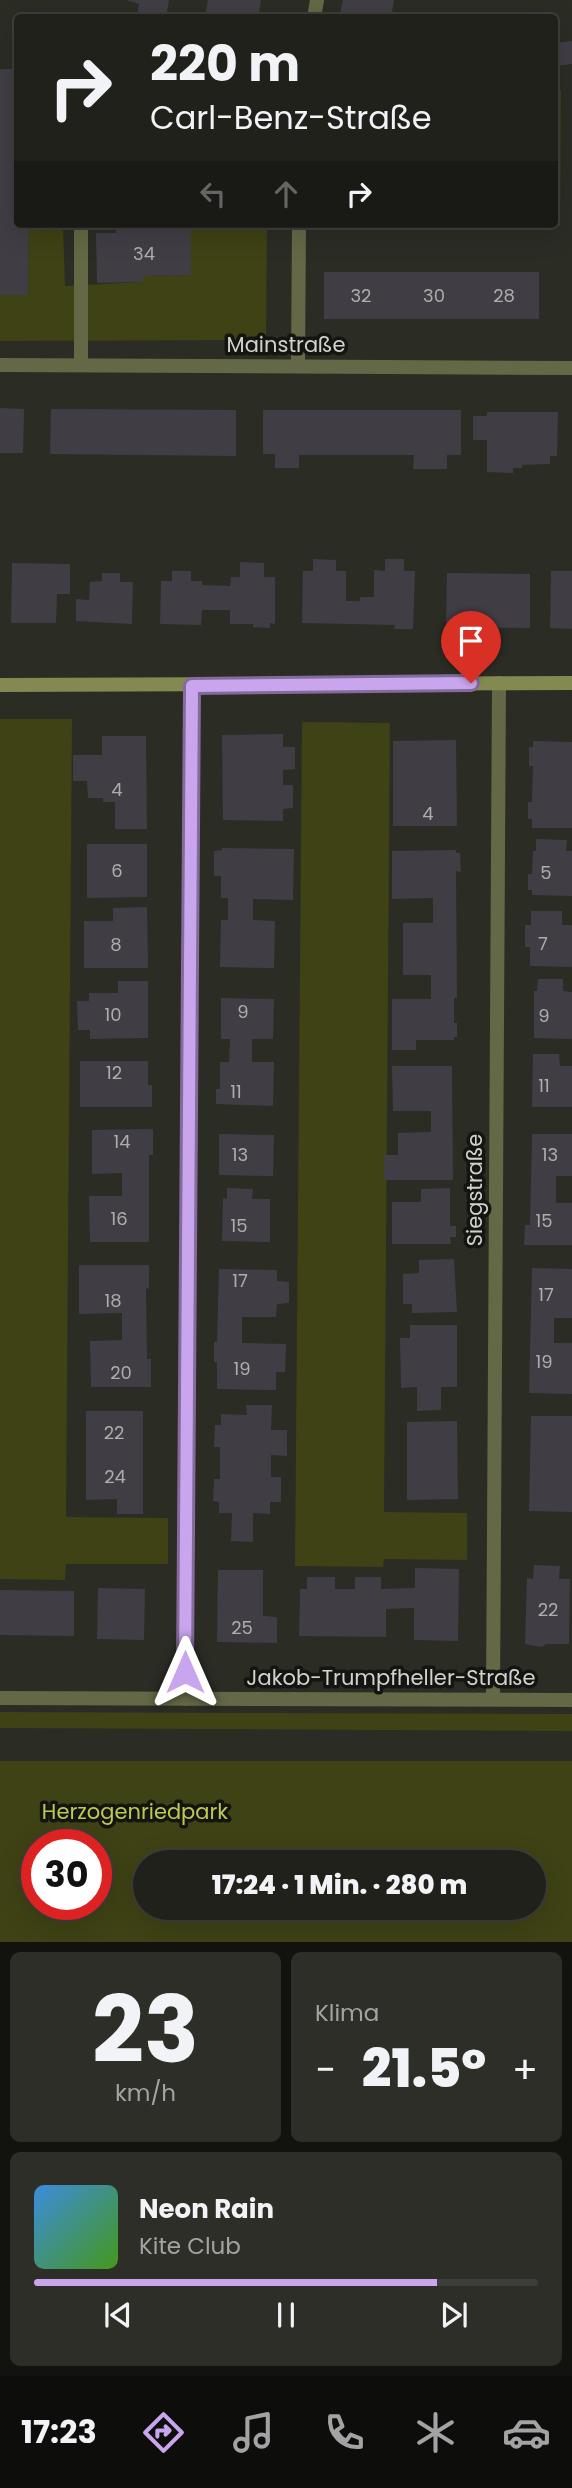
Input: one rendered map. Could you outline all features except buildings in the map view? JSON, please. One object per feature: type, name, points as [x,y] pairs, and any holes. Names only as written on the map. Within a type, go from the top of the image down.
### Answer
[{"type":"street","points":[[298,366],[299,228]]},
{"type":"street","points":[[81,231],[81,365]]},
{"type":"street","name":"Mainstraße","points":[[0,365],[572,368]]},
{"type":"street","name":"Siegstraße","points":[[493,1699],[499,683]]},
{"type":"street","points":[[0,685],[572,683]]},
{"type":"street","points":[[185,1699],[192,686]]},
{"type":"street","name":"Jakob-Trumpfheller-Straße","points":[[0,1698],[572,1700]]},
{"type":"green space","points":[[558,86],[561,91],[558,226]]},
{"type":"green space","points":[[29,228],[63,228],[65,286],[142,282],[143,276],[191,275],[191,228],[267,228],[266,340],[0,341],[0,295],[28,295]]},
{"type":"green space","points":[[0,719],[72,719],[66,1517],[168,1518],[168,1564],[66,1564],[65,1580],[0,1579]]},
{"type":"green space","points":[[302,722],[390,723],[384,1512],[467,1513],[467,1560],[384,1559],[383,1567],[295,1566]]},
{"type":"green space","points":[[0,1712],[572,1714],[572,1731],[0,1728]]},
{"type":"green space","name":"Herzogenriedpark","points":[[0,1761],[572,1761],[572,1942],[0,1942]]},
{"type":"route","points":[[185,1672],[192,686],[471,683]]}]
